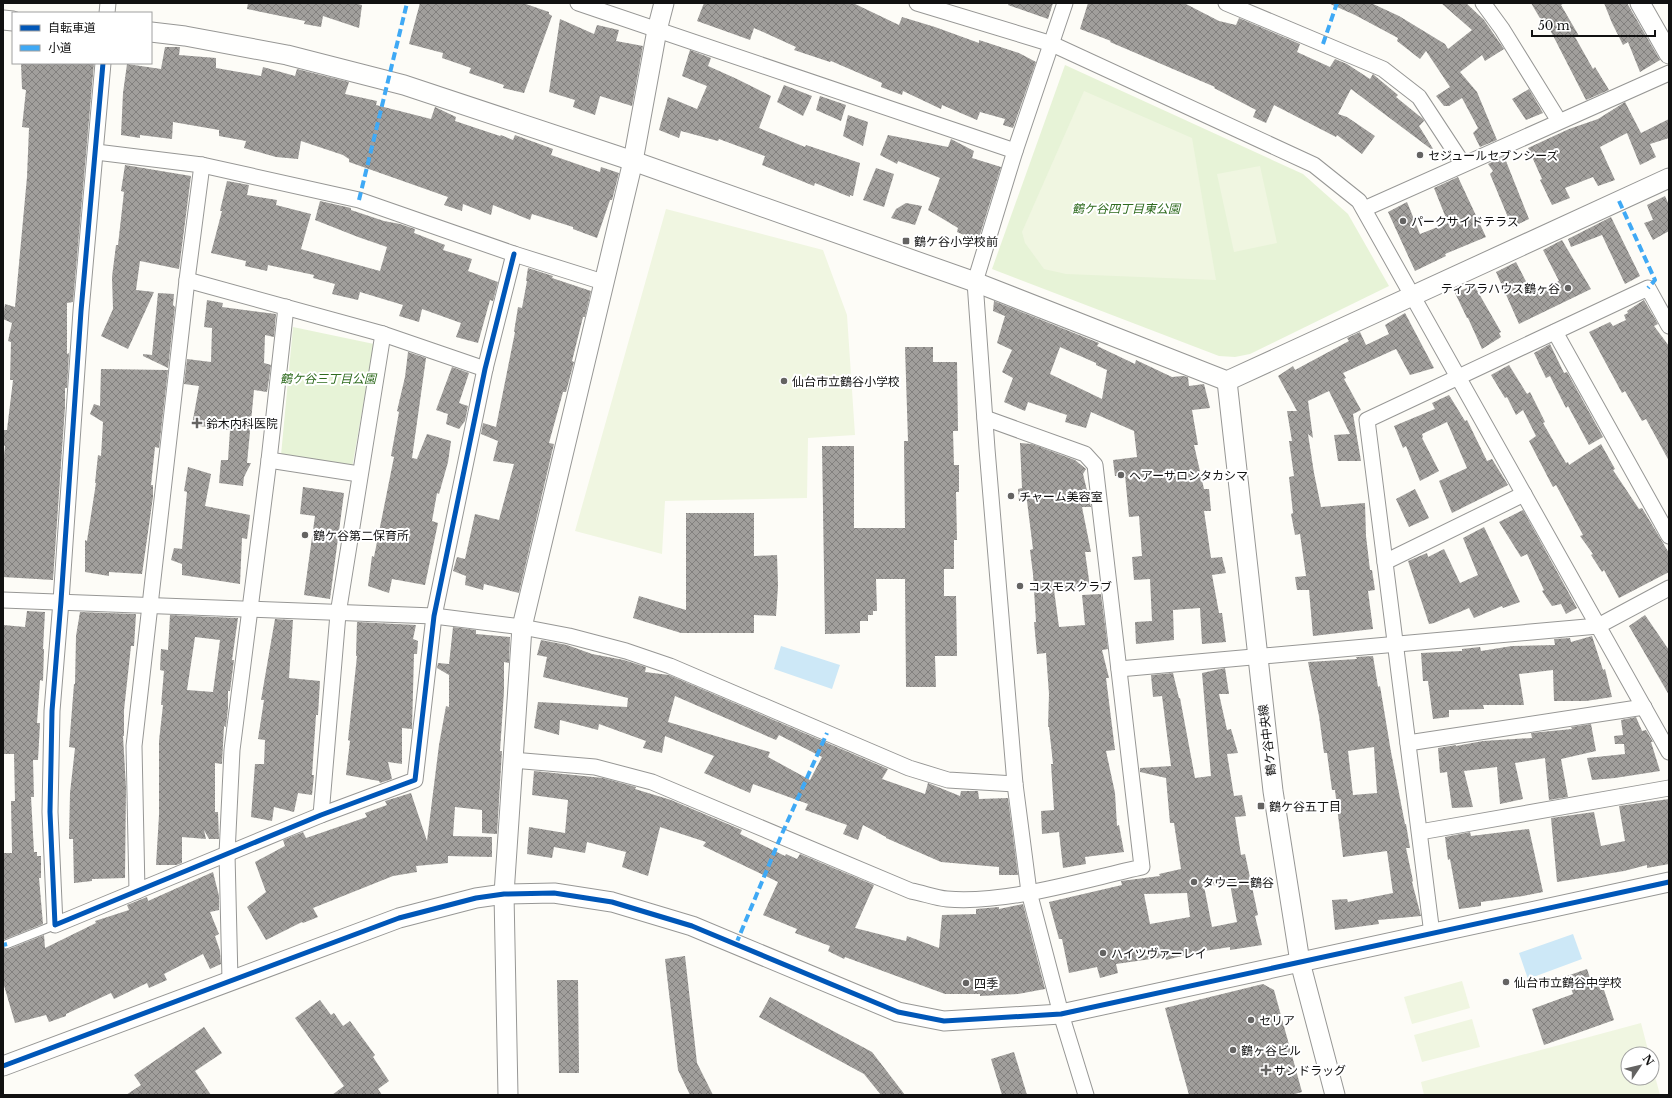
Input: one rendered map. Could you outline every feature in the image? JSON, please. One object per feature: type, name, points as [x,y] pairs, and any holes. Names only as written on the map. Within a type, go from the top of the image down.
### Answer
[{"type":"street","points":[[578,3],[1015,151]]},
{"type":"street","points":[[508,1095],[504,894],[522,627],[633,161],[657,30],[664,3]]},
{"type":"street","points":[[917,3],[1052,44],[1314,165],[1359,201],[1669,752]]},
{"type":"street","points":[[1065,3],[1015,151],[976,282],[985,418],[1016,784],[1030,892],[1061,1014],[1086,1095]]},
{"type":"street","points":[[1226,3],[1383,69],[1419,97],[1463,164]]},
{"type":"street","points":[[1483,3],[1502,29],[1559,121]]},
{"type":"street","points":[[1640,3],[1669,54]]},
{"type":"street","points":[[152,32],[185,36],[287,55],[404,84],[633,161],[976,282],[1227,381],[1669,178]]},
{"type":"street","points":[[103,64],[81,310],[52,711],[50,812],[56,925],[321,815],[415,780],[434,616],[485,369],[514,254]]},
{"type":"street","points":[[1364,209],[1669,73]]},
{"type":"street","points":[[96,152],[202,165],[359,200],[514,254],[603,282]]},
{"type":"street","points":[[137,891],[134,746],[187,280],[202,165]]},
{"type":"street","points":[[187,280],[383,334],[485,369]]},
{"type":"street","points":[[1432,934],[1367,420],[1648,288],[1669,326]]},
{"type":"street","points":[[230,980],[227,854],[232,750],[269,460],[286,307]]},
{"type":"street","points":[[1555,332],[1669,536]]},
{"type":"street","points":[[321,815],[338,614],[359,474],[383,334]]},
{"type":"street","name":"鶴ケ谷中央線","points":[[1227,381],[1273,791],[1300,962],[1335,1095]]},
{"type":"street","points":[[512,760],[595,767],[652,782],[911,891],[946,899],[977,899],[1030,892],[1142,867],[1094,465],[1085,454],[985,418]]},
{"type":"street","points":[[269,460],[359,474]]},
{"type":"street","points":[[1385,562],[1524,494]]},
{"type":"street","points":[[1119,669],[1598,626],[1669,588]]},
{"type":"street","points":[[3,600],[61,601],[338,614],[434,616],[522,627],[569,636],[670,666],[909,768],[948,780],[1016,784]]},
{"type":"street","points":[[1408,743],[1644,707]]},
{"type":"street","points":[[1420,832],[1669,788]]},
{"type":"street","points":[[3,1066],[399,918],[476,898],[504,894],[554,893],[607,901],[663,917],[696,927],[898,1012],[944,1021],[1061,1014],[1669,882]]},
{"type":"lane","points":[[7,944],[56,925]]},
{"type":"green space","name":"鶴ケ谷四丁目東公園","points":[[1065,65],[1303,174],[1348,214],[1389,286],[1250,354],[1235,357],[1219,356],[992,269]]},
{"type":"green space","points":[[1084,91],[1192,138],[1216,280],[1066,274],[1044,269],[1025,243],[1022,232]]},
{"type":"green space","points":[[1260,166],[1277,243],[1234,252],[1217,174]]},
{"type":"green space","points":[[666,209],[823,250],[847,315],[855,435],[808,438],[807,498],[665,501],[662,554],[575,531]]},
{"type":"green space","name":"鶴ケ谷三丁目公園","points":[[293,327],[374,344],[352,468],[281,455]]},
{"type":"green space","points":[[1462,981],[1470,1008],[1412,1024],[1404,997]]},
{"type":"green space","points":[[1472,1019],[1480,1047],[1422,1062],[1414,1035]]},
{"type":"green space","points":[[1641,1023],[1647,1046],[1620,1046],[1620,1086],[1658,1086],[1660,1095],[1424,1095],[1421,1082]]},
{"type":"water","points":[[781,646],[840,665],[832,689],[774,669]]},
{"type":"water","points":[[1573,934],[1582,959],[1528,979],[1519,953]]},
{"type":"building","points":[[248,3],[354,3],[362,5],[359,28],[323,16],[321,27],[304,24],[305,21],[247,9]]},
{"type":"building","points":[[420,3],[523,3],[549,12],[552,16],[524,93],[503,88],[504,85],[469,73],[471,68],[442,58],[443,53],[409,44]]},
{"type":"building","points":[[704,3],[853,3],[899,25],[902,17],[979,43],[979,40],[1019,53],[1036,62],[1013,128],[1003,125],[1005,119],[980,112],[977,120],[942,105],[941,109],[903,91],[902,95],[881,87],[882,83],[831,61],[830,62],[794,50],[796,47],[754,28],[750,40],[697,21]]},
{"type":"building","points":[[1009,3],[1053,3],[1048,19],[1008,5]]},
{"type":"building","points":[[1088,3],[1184,3],[1219,21],[1236,25],[1239,18],[1300,44],[1297,52],[1330,67],[1335,59],[1347,64],[1370,79],[1373,74],[1398,95],[1396,97],[1423,119],[1424,121],[1419,126],[1435,152],[1351,89],[1338,114],[1347,117],[1375,136],[1362,154],[1337,135],[1336,137],[1274,105],[1266,123],[1253,117],[1256,110],[1214,88],[1215,87],[1110,42],[1111,41],[1080,29]]},
{"type":"building","points":[[1328,3],[1371,3],[1399,16],[1445,44],[1448,49],[1472,30],[1441,3],[1466,3],[1484,20],[1504,49],[1485,61],[1482,55],[1460,72],[1477,92],[1497,140],[1480,147],[1473,133],[1478,128],[1462,98],[1449,106],[1444,106],[1436,96],[1450,87],[1426,51],[1420,59],[1397,41],[1398,38],[1355,15]]},
{"type":"building","points":[[1531,3],[1564,3],[1561,5],[1579,36],[1575,37],[1593,69],[1595,67],[1609,90],[1586,100],[1544,18],[1541,20]]},
{"type":"building","points":[[1604,3],[1627,3],[1660,60],[1640,72],[1628,42],[1623,45]]},
{"type":"building","points":[[560,19],[594,34],[597,25],[619,30],[616,41],[643,46],[632,106],[600,96],[595,115],[573,107],[575,100],[549,92]]},
{"type":"building","points":[[165,47],[180,47],[179,55],[216,58],[216,68],[261,76],[263,67],[295,76],[297,69],[349,82],[345,94],[377,101],[376,105],[431,119],[435,107],[456,117],[455,121],[513,140],[515,135],[553,149],[551,155],[600,172],[601,167],[619,173],[612,200],[610,200],[597,238],[573,229],[573,227],[532,214],[530,220],[493,205],[491,215],[463,204],[462,211],[444,205],[448,197],[349,162],[349,159],[343,155],[301,141],[298,159],[276,157],[244,148],[246,141],[219,136],[219,130],[173,122],[172,139],[140,135],[140,138],[121,135],[123,93],[127,64],[161,69]]},
{"type":"building","points":[[690,50],[711,58],[708,66],[771,96],[759,128],[805,147],[806,145],[860,163],[853,196],[850,195],[850,197],[815,183],[814,186],[762,165],[765,156],[719,139],[718,141],[681,131],[679,138],[659,130],[668,97],[697,109],[707,86],[682,76]]},
{"type":"building","points":[[21,64],[94,64],[73,302],[67,303],[67,354],[69,353],[67,388],[65,388],[53,580],[3,577],[3,465],[5,446],[3,445],[3,430],[7,430],[13,380],[10,380],[11,342],[8,341],[12,323],[3,319],[5,304],[15,307],[27,177],[29,128],[22,127],[26,90],[22,89]]},
{"type":"building","points":[[784,85],[812,96],[803,116],[777,102]]},
{"type":"building","points":[[1529,89],[1543,113],[1526,120],[1512,99]]},
{"type":"building","points":[[820,96],[846,105],[841,121],[816,110]]},
{"type":"building","points":[[1625,102],[1641,133],[1669,119],[1669,138],[1650,144],[1656,157],[1640,165],[1627,133],[1600,147],[1615,180],[1598,186],[1593,177],[1565,188],[1570,198],[1552,205],[1540,180],[1542,179],[1528,148],[1569,129],[1598,119]]},
{"type":"building","points":[[848,115],[868,122],[863,146],[843,136]]},
{"type":"building","points":[[888,135],[948,147],[951,139],[974,151],[972,158],[1001,167],[978,241],[957,232],[958,228],[928,210],[940,178],[898,161],[897,164],[880,155]]},
{"type":"building","points":[[1504,156],[1529,219],[1512,227],[1490,174],[1493,171],[1488,164]]},
{"type":"building","points":[[125,165],[191,176],[179,269],[140,261],[136,290],[154,292],[128,349],[101,336],[113,309],[112,277],[116,245],[118,245],[124,192],[121,191]]},
{"type":"building","points":[[876,168],[894,174],[884,207],[863,200]]},
{"type":"building","points":[[1458,177],[1486,237],[1445,254],[1446,256],[1415,271],[1388,212],[1407,202],[1420,234],[1448,223],[1434,188]]},
{"type":"building","points":[[227,181],[249,185],[247,195],[277,200],[276,205],[311,214],[301,249],[304,250],[380,271],[387,247],[315,220],[320,201],[351,208],[351,210],[384,221],[415,229],[414,233],[445,245],[443,250],[472,259],[468,271],[498,282],[493,301],[490,300],[478,343],[456,337],[461,323],[422,309],[419,322],[399,316],[403,305],[360,292],[358,300],[332,294],[335,284],[313,278],[314,275],[268,265],[267,271],[245,266],[246,261],[211,253],[222,211],[220,211]]},
{"type":"building","points":[[1665,196],[1669,205],[1669,231],[1653,240],[1644,223],[1653,220],[1647,205]]},
{"type":"building","points":[[906,203],[922,206],[915,225],[891,218],[896,209]]},
{"type":"building","points":[[1611,217],[1640,276],[1625,284],[1602,235],[1571,247],[1568,239]]},
{"type":"building","points":[[1562,240],[1591,289],[1519,324],[1496,272],[1516,262],[1532,293],[1559,281],[1543,250]]},
{"type":"building","points":[[528,268],[591,291],[572,361],[574,362],[566,392],[563,392],[549,443],[554,444],[519,593],[484,584],[483,590],[465,585],[466,576],[453,571],[457,557],[465,559],[475,514],[499,520],[514,464],[493,461],[498,441],[481,434],[483,423],[496,427],[515,332],[518,307],[522,308]]},
{"type":"building","points":[[1474,285],[1501,332],[1499,333],[1501,337],[1482,349],[1455,293]]},
{"type":"building","points":[[158,293],[174,294],[173,305],[175,307],[168,368],[143,356],[143,354],[152,355]]},
{"type":"building","points":[[207,300],[223,303],[222,307],[276,314],[274,337],[265,335],[264,363],[271,365],[267,392],[254,390],[247,463],[251,463],[244,477],[243,486],[219,483],[221,460],[228,460],[230,430],[192,425],[199,386],[184,384],[187,359],[211,362],[212,328],[204,327]]},
{"type":"building","points":[[1644,300],[1658,324],[1654,326],[1669,346],[1669,461],[1646,419],[1642,421],[1625,391],[1622,393],[1589,332],[1610,322],[1613,326],[1626,320],[1624,315],[1628,313],[1627,311]]},
{"type":"building","points":[[994,301],[1099,343],[1097,346],[1135,364],[1136,360],[1172,377],[1188,377],[1189,386],[1204,384],[1210,408],[1192,410],[1198,445],[1194,445],[1204,489],[1209,489],[1211,511],[1204,511],[1211,558],[1222,557],[1226,573],[1212,575],[1219,613],[1222,613],[1226,642],[1202,644],[1200,608],[1173,610],[1174,640],[1136,644],[1135,622],[1152,621],[1150,579],[1134,580],[1132,557],[1142,556],[1139,516],[1129,517],[1125,475],[1115,476],[1113,460],[1137,457],[1134,431],[1091,412],[1086,428],[1065,422],[1067,415],[1028,402],[1025,411],[1004,402],[1013,378],[1002,372],[1012,350],[997,343],[1005,316],[993,311]],"holes":[[[1060,347],[1096,363],[1096,365],[1107,370],[1102,399],[1050,374]]]},
{"type":"building","points":[[1405,313],[1434,368],[1410,375],[1396,349],[1343,373],[1346,378],[1344,379],[1361,410],[1353,414],[1361,461],[1338,461],[1334,435],[1350,434],[1329,391],[1308,401],[1313,438],[1308,434],[1321,507],[1365,503],[1366,536],[1370,570],[1372,570],[1375,590],[1368,591],[1373,629],[1313,636],[1309,590],[1297,590],[1295,577],[1306,576],[1300,534],[1295,535],[1291,514],[1293,513],[1289,477],[1294,476],[1289,441],[1292,441],[1287,411],[1297,411],[1278,376],[1293,366],[1295,370],[1349,341],[1347,338],[1360,332],[1366,345],[1389,334],[1385,325]]},
{"type":"building","points":[[1550,344],[1564,373],[1567,372],[1603,437],[1589,445],[1568,406],[1566,408],[1550,376],[1546,378],[1534,353]]},
{"type":"building","points":[[905,347],[933,347],[933,362],[957,362],[958,431],[953,431],[954,465],[959,465],[959,492],[956,492],[957,540],[954,540],[954,569],[944,569],[944,596],[956,596],[957,656],[935,656],[936,687],[906,687],[905,579],[876,579],[877,611],[873,611],[873,615],[868,615],[868,621],[860,621],[860,633],[825,634],[822,446],[854,446],[854,528],[905,528],[904,441],[908,441]]},
{"type":"building","points":[[408,352],[426,358],[412,458],[417,459],[427,434],[451,441],[448,462],[439,494],[437,493],[432,521],[438,523],[425,585],[392,579],[389,593],[368,586],[372,556],[374,557],[394,457],[391,456],[399,412],[397,411],[405,377]]},
{"type":"building","points":[[1509,365],[1527,394],[1530,392],[1545,422],[1543,423],[1566,463],[1568,462],[1569,465],[1601,444],[1615,469],[1613,470],[1639,509],[1642,508],[1669,553],[1669,572],[1619,598],[1604,570],[1602,572],[1591,555],[1593,554],[1580,536],[1583,535],[1556,485],[1553,487],[1529,441],[1536,436],[1523,410],[1516,415],[1507,397],[1505,398],[1491,375]]},
{"type":"building","points":[[452,367],[469,373],[459,403],[468,406],[465,421],[459,429],[446,424],[448,414],[436,410]]},
{"type":"building","points":[[101,369],[168,370],[159,448],[155,447],[151,485],[153,485],[153,497],[142,574],[109,572],[109,576],[85,572],[85,540],[87,541],[96,483],[98,455],[101,456],[103,422],[90,414],[94,404],[100,406]]},
{"type":"building","points":[[1449,395],[1465,421],[1467,420],[1487,461],[1492,459],[1508,485],[1452,513],[1439,481],[1467,468],[1447,422],[1422,434],[1422,438],[1439,471],[1420,481],[1406,446],[1403,448],[1394,426],[1435,409],[1432,403]]},
{"type":"building","points":[[1020,443],[1032,444],[1075,460],[1086,469],[1083,474],[1091,507],[1082,507],[1091,552],[1085,552],[1090,587],[1054,590],[1059,627],[1085,625],[1082,595],[1101,594],[1108,649],[1102,650],[1109,678],[1106,678],[1115,750],[1106,751],[1115,793],[1117,826],[1119,825],[1124,852],[1085,857],[1086,864],[1063,868],[1059,832],[1042,834],[1041,811],[1054,810],[1051,764],[1053,764],[1048,727],[1049,694],[1046,653],[1037,654],[1034,622],[1036,622],[1033,574],[1030,550],[1033,549],[1027,501],[1019,501],[1018,489],[1022,488]]},
{"type":"building","points":[[188,467],[211,474],[205,506],[250,515],[247,539],[242,538],[240,584],[182,575],[182,564],[171,560],[174,548],[182,549],[187,492],[184,491]]},
{"type":"building","points":[[303,487],[344,493],[330,599],[304,595],[315,516],[300,514]]},
{"type":"building","points":[[1415,489],[1429,518],[1409,527],[1396,499]]},
{"type":"building","points":[[1523,510],[1577,608],[1566,614],[1561,604],[1552,606],[1542,591],[1544,590],[1527,554],[1521,557],[1499,522]]},
{"type":"building","points":[[686,513],[754,513],[754,556],[777,555],[778,586],[776,616],[754,615],[754,633],[681,633],[633,618],[639,596],[686,610]]},
{"type":"building","points":[[1484,527],[1520,602],[1503,608],[1502,606],[1474,618],[1469,608],[1429,624],[1408,561],[1427,553],[1428,557],[1444,549],[1460,583],[1478,575],[1463,538]]},
{"type":"building","points":[[27,611],[45,612],[43,681],[40,680],[37,723],[40,723],[38,760],[33,760],[34,797],[31,797],[34,852],[37,852],[37,856],[41,856],[41,878],[39,878],[43,924],[3,940],[3,853],[12,853],[11,801],[15,801],[14,754],[3,754],[3,625],[25,627]]},
{"type":"building","points":[[80,612],[136,614],[134,646],[131,646],[124,710],[123,736],[126,787],[125,878],[92,879],[92,881],[74,883],[73,839],[69,839],[70,793],[75,748],[69,747],[75,684],[76,636]]},
{"type":"building","points":[[170,615],[238,618],[232,660],[234,660],[230,691],[228,691],[226,727],[224,726],[222,764],[215,763],[215,812],[218,812],[219,839],[209,839],[204,830],[206,839],[182,837],[182,863],[176,865],[156,865],[159,815],[159,741],[163,705],[161,705],[164,671],[160,670],[161,649],[168,650]],"holes":[[[195,637],[220,640],[213,692],[187,690]]]},
{"type":"building","points":[[1645,615],[1669,650],[1669,695],[1629,626]]},
{"type":"building","points":[[275,619],[293,620],[289,678],[320,681],[318,715],[316,715],[312,795],[298,793],[294,812],[274,807],[272,821],[251,817],[255,764],[264,764],[265,740],[258,739],[264,700],[261,700]]},
{"type":"building","points":[[357,622],[416,625],[413,639],[418,641],[417,654],[414,654],[412,729],[402,728],[402,764],[388,762],[392,779],[380,783],[379,781],[346,775],[350,741],[348,740],[357,656]]},
{"type":"building","points":[[453,627],[476,630],[476,634],[510,637],[509,663],[504,662],[504,691],[500,751],[502,751],[497,834],[482,833],[482,810],[455,807],[453,836],[492,837],[492,857],[448,856],[448,863],[416,866],[417,872],[393,876],[313,908],[318,917],[303,923],[302,922],[266,940],[247,907],[266,892],[255,862],[285,846],[283,840],[303,832],[306,838],[367,817],[365,813],[387,805],[385,801],[411,793],[427,841],[439,745],[446,706],[449,707],[449,675],[437,668],[438,663],[449,664]]},
{"type":"building","points":[[1592,636],[1603,670],[1605,669],[1612,697],[1586,701],[1554,701],[1553,670],[1519,674],[1524,705],[1483,705],[1484,709],[1449,710],[1449,717],[1433,719],[1428,681],[1423,681],[1421,653],[1462,651],[1462,649],[1480,647],[1481,651],[1512,646],[1555,645],[1554,639],[1570,638],[1571,642]]},
{"type":"building","points":[[541,640],[567,645],[592,654],[624,660],[646,667],[645,672],[669,675],[888,769],[882,779],[925,794],[928,783],[960,796],[961,791],[978,791],[979,799],[1008,798],[1018,875],[999,875],[999,867],[941,862],[886,838],[863,825],[858,840],[843,834],[847,825],[805,810],[808,804],[753,784],[750,793],[704,773],[714,756],[665,736],[662,753],[643,748],[646,741],[599,724],[598,730],[560,720],[559,735],[534,728],[538,702],[627,707],[628,698],[543,677],[547,657],[537,655]],"holes":[[[675,696],[776,740],[779,735],[822,757],[810,780],[768,757],[770,752],[668,722]]]},
{"type":"building","points":[[1373,656],[1406,824],[1410,848],[1406,848],[1412,882],[1421,916],[1378,920],[1379,924],[1335,930],[1332,900],[1347,899],[1348,902],[1393,893],[1387,851],[1343,857],[1335,790],[1332,790],[1327,753],[1324,753],[1319,716],[1308,662],[1357,659],[1356,657]],"holes":[[[1374,747],[1377,793],[1353,795],[1348,751]]]},
{"type":"building","points":[[1225,668],[1229,694],[1219,694],[1227,730],[1231,729],[1238,753],[1227,754],[1234,796],[1242,795],[1246,816],[1235,817],[1241,855],[1245,854],[1258,915],[1255,916],[1262,945],[1230,950],[1230,947],[1198,952],[1166,960],[1165,957],[1116,964],[1118,973],[1100,978],[1097,967],[1069,973],[1062,939],[1059,939],[1049,902],[1122,885],[1121,881],[1160,876],[1159,874],[1181,869],[1174,823],[1170,823],[1166,778],[1140,772],[1140,768],[1171,766],[1162,696],[1153,697],[1151,675],[1173,673],[1180,698],[1195,778],[1211,776],[1202,673]],"holes":[[[1230,884],[1237,922],[1212,927],[1204,886]],[[1187,893],[1190,917],[1150,924],[1144,894]]]},
{"type":"building","points":[[1636,717],[1642,731],[1646,730],[1653,742],[1651,742],[1660,771],[1592,780],[1587,758],[1625,754],[1624,744],[1615,744],[1614,736],[1623,735],[1621,720]]},
{"type":"building","points":[[1591,724],[1596,751],[1561,759],[1568,797],[1549,800],[1545,758],[1515,763],[1523,799],[1500,804],[1497,767],[1464,771],[1473,807],[1452,808],[1447,772],[1440,773],[1438,748],[1483,741],[1532,738],[1531,733],[1572,729],[1571,727]]},
{"type":"building","points":[[534,771],[603,778],[636,787],[635,789],[671,800],[742,830],[740,834],[785,856],[786,854],[797,859],[800,854],[874,885],[855,928],[906,941],[907,936],[939,948],[942,915],[976,914],[976,909],[999,907],[999,909],[1023,904],[1045,989],[1018,994],[980,996],[980,994],[945,994],[845,957],[844,959],[828,951],[830,946],[795,933],[797,929],[763,915],[778,882],[703,846],[706,842],[660,827],[648,876],[622,867],[626,852],[587,842],[585,853],[554,847],[552,858],[527,854],[529,827],[565,833],[568,800],[532,795]]},
{"type":"building","points":[[1669,799],[1669,864],[1647,868],[1647,865],[1624,871],[1557,882],[1551,818],[1594,812],[1601,846],[1625,841],[1619,806]]},
{"type":"building","points":[[1529,829],[1543,892],[1481,902],[1481,906],[1459,909],[1450,859],[1448,860],[1445,837],[1470,832],[1471,836]]},
{"type":"building","points":[[213,872],[219,896],[219,910],[210,912],[219,934],[215,936],[220,951],[221,964],[210,969],[203,954],[164,974],[167,980],[149,988],[147,983],[114,999],[111,993],[66,1014],[66,1016],[49,1022],[46,1015],[15,1023],[3,982],[3,948],[9,949],[44,935],[45,948],[96,923],[95,921],[129,910],[127,905],[147,897],[148,901]]},
{"type":"building","points":[[685,956],[697,1063],[713,1095],[690,1095],[678,1070],[665,959]]},
{"type":"building","points":[[1587,969],[1593,987],[1602,984],[1614,1020],[1544,1045],[1532,1009],[1573,994],[1567,976]]},
{"type":"building","points":[[557,980],[578,980],[579,1073],[559,1073]]},
{"type":"building","name":"鶴ヶ谷ビル","points":[[1263,984],[1274,990],[1302,1092],[1291,1095],[1189,1095],[1165,1008]]},
{"type":"building","points":[[770,997],[872,1052],[905,1095],[881,1095],[864,1074],[759,1017]]},
{"type":"building","points":[[320,1000],[331,1015],[334,1013],[343,1026],[350,1021],[375,1055],[373,1057],[389,1081],[378,1089],[382,1095],[332,1095],[344,1086],[295,1018]]},
{"type":"building","points":[[204,1027],[222,1053],[195,1071],[211,1095],[126,1095],[141,1085],[134,1075]]},
{"type":"building","points":[[1014,1052],[1027,1095],[1002,1095],[991,1059]]},
{"type":"marked path","points":[[359,200],[407,3]]},
{"type":"marked path","points":[[1323,44],[1337,3]]},
{"type":"marked path","points":[[1619,201],[1655,280],[1648,288]]},
{"type":"marked path","points":[[736,944],[781,836],[827,733]]},
{"type":"marked path","points":[[3,945],[7,944]]},
{"type":"cycle path","points":[[103,64],[81,311],[52,711],[50,812],[55,925],[321,815],[415,780],[434,616],[485,369],[514,254]]},
{"type":"cycle path","points":[[3,1066],[399,918],[476,898],[504,894],[554,893],[612,902],[692,926],[898,1012],[944,1021],[1061,1014],[1669,882]]},
{"type":"place","name":"セジュールセブンシーズ","points":[[1420,155]]},
{"type":"place","name":"パークサイドテラス","points":[[1403,221]]},
{"type":"place","name":"鶴ケ谷小学校前","points":[[906,241]]},
{"type":"place","name":"ティアラハウス鶴ヶ谷","points":[[1568,288]]},
{"type":"place","name":"仙台市立鶴谷小学校","points":[[784,381]]},
{"type":"place","name":"鈴木内科医院","points":[[197,423]]},
{"type":"place","name":"ヘアーサロンタカシマ","points":[[1121,475]]},
{"type":"place","name":"チャーム美容室","points":[[1011,496]]},
{"type":"place","name":"鶴ケ谷第二保育所","points":[[305,535]]},
{"type":"place","name":"コスモスクラブ","points":[[1020,586]]},
{"type":"place","name":"鶴ケ谷五丁目","points":[[1261,806]]},
{"type":"place","name":"タウニー鶴谷","points":[[1194,882]]},
{"type":"place","name":"ハイツヴァーレイ","points":[[1103,953]]},
{"type":"place","name":"仙台市立鶴谷中学校","points":[[1506,982]]},
{"type":"place","name":"四季","points":[[966,983]]},
{"type":"place","name":"セリア","points":[[1251,1020]]},
{"type":"place","name":"鶴ヶ谷ビル","points":[[1233,1050]]},
{"type":"place","name":"サンドラッグ","points":[[1266,1070]]}]
